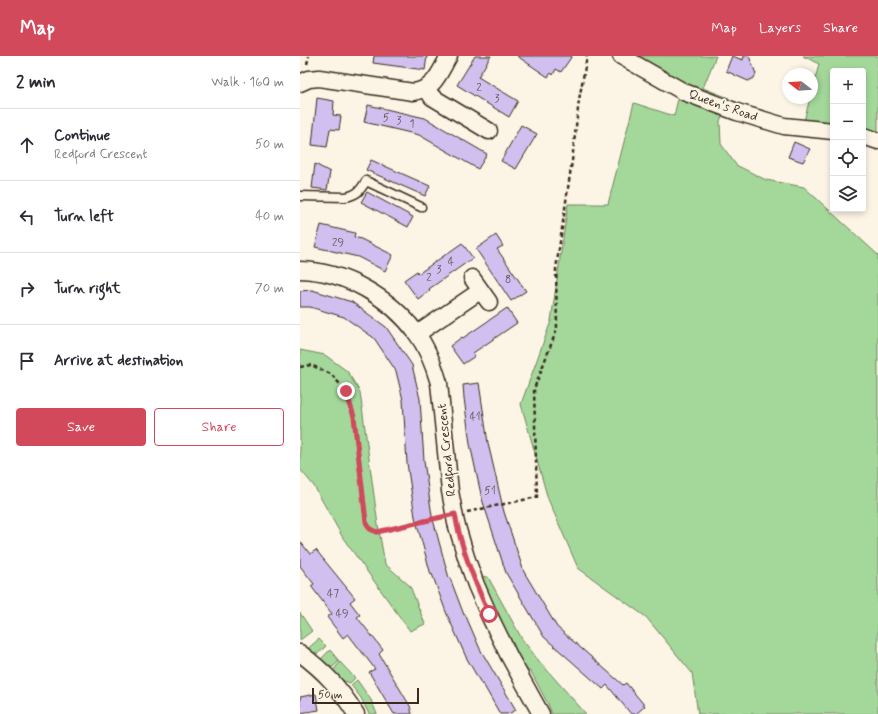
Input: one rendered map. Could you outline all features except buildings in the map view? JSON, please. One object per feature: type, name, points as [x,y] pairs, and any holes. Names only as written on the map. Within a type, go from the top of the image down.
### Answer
[{"type":"street","points":[[300,83],[309,79],[319,78],[413,92],[427,89],[434,84],[450,56]]},
{"type":"street","name":"Queen's Road","points":[[622,56],[684,92],[737,112],[784,126],[830,131]]},
{"type":"street","points":[[427,89],[432,97],[489,131]]},
{"type":"street","name":"Redford Crescent","points":[[300,270],[310,270],[327,274],[358,285],[377,296],[395,310],[417,334],[435,366],[439,383],[449,484],[466,557],[476,585],[508,656],[541,714]]},
{"type":"street","points":[[417,334],[480,290]]},
{"type":"street","points":[[300,653],[336,684],[356,714]]},
{"type":"lane","points":[[300,196],[351,196],[361,190],[366,181],[421,207]]},
{"type":"path","points":[[300,367],[311,366],[331,374],[346,391],[354,417],[366,522],[370,529],[377,532],[538,497],[534,389],[557,329],[556,269],[572,161],[579,100],[587,56]]},
{"type":"green space","points":[[639,56],[716,56],[703,88],[729,98],[720,121],[721,144],[736,165],[766,180],[804,187],[878,255],[878,714],[698,714],[692,673],[646,617],[578,568],[548,499],[521,404],[551,321],[568,204],[608,204],[634,103],[674,116],[681,86],[636,61]]},
{"type":"green space","points":[[803,56],[878,56],[878,131],[866,129],[866,68],[830,68],[830,124],[804,121],[808,104],[818,104],[819,64]]},
{"type":"green space","points":[[300,350],[325,355],[347,371],[360,392],[378,525],[385,564],[410,586],[425,624],[410,631],[343,538],[314,486],[300,469]]},
{"type":"green space","points":[[478,576],[488,577],[522,639],[539,661],[586,714],[552,714],[531,672],[525,669],[505,634]]},
{"type":"green space","points":[[300,613],[312,631],[300,640]]},
{"type":"green space","points":[[319,639],[326,646],[315,656],[306,650]]},
{"type":"green space","points":[[330,650],[339,661],[333,667],[328,667],[320,660]]},
{"type":"green space","points":[[340,662],[355,678],[350,683],[339,679],[333,671]]},
{"type":"green space","points":[[357,680],[371,700],[377,714],[369,714],[361,698],[351,685]]},
{"type":"route","points":[[346,391],[354,417],[366,522],[370,529],[377,532],[455,514],[456,523],[466,557],[476,585],[489,614]]}]
